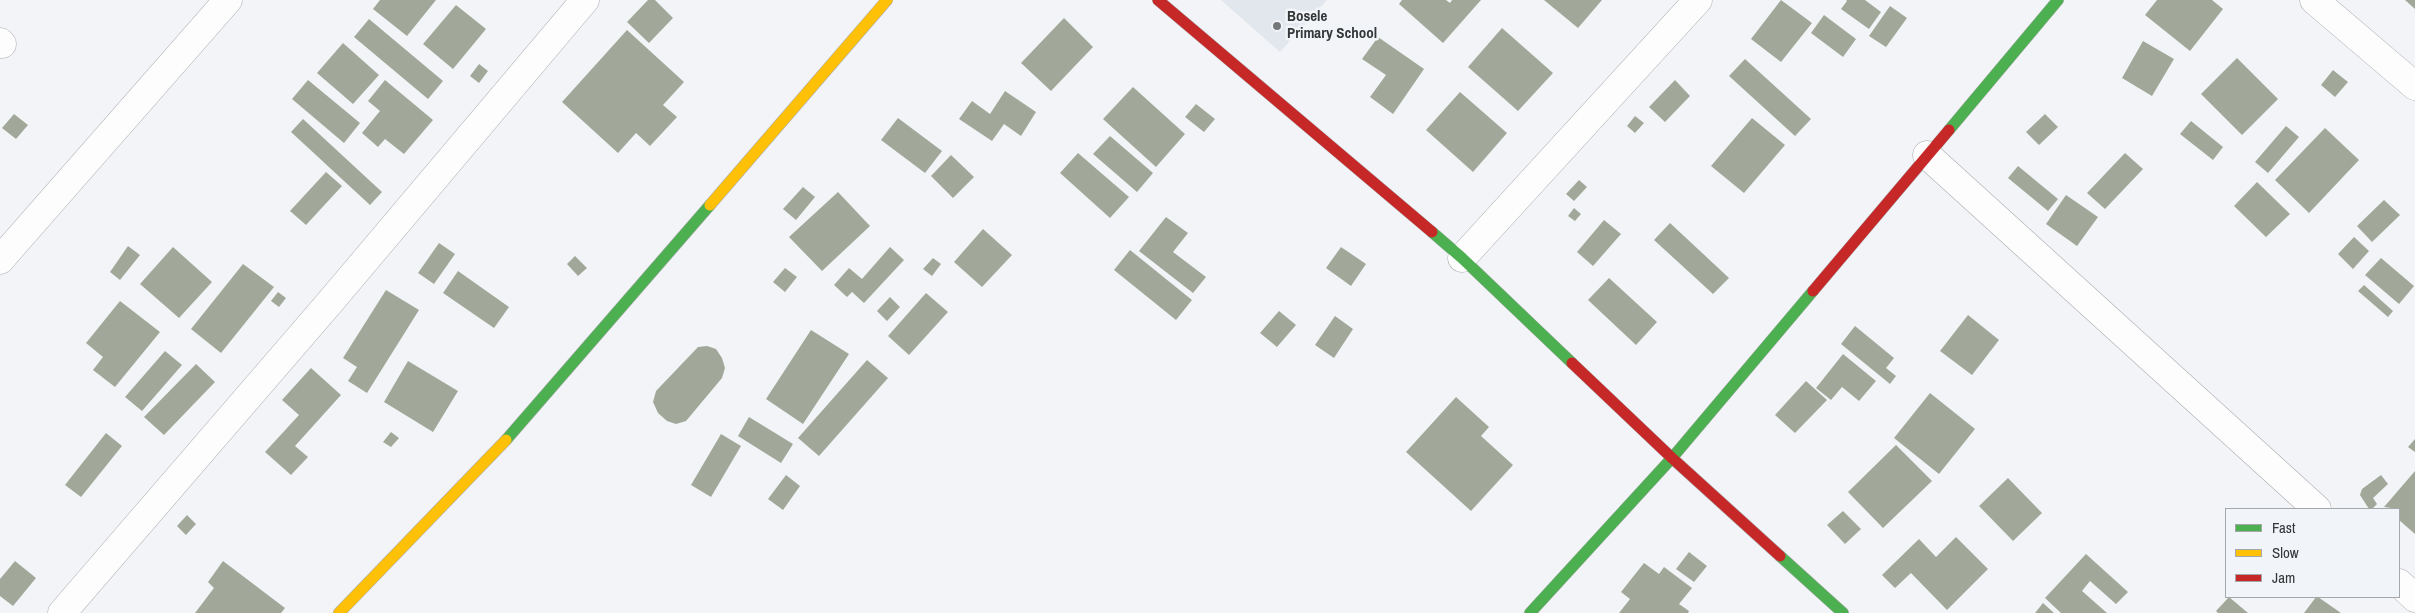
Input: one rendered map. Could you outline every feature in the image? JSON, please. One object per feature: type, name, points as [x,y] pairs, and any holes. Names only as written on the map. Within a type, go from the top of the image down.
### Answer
[{"type":"street","points":[[0,260],[228,0]]},
{"type":"street","points":[[62,613],[331,302],[585,0]]},
{"type":"street","points":[[339,613],[521,424],[887,0]]},
{"type":"street","points":[[1158,0],[1462,258],[1672,458],[1843,613]]},
{"type":"street","points":[[1462,258],[1698,0]]},
{"type":"street","points":[[1530,613],[1672,458],[2058,0]]},
{"type":"street","points":[[2314,0],[2415,86]]},
{"type":"street","points":[[1927,156],[2316,508]]},
{"type":"street","points":[[2400,584],[2415,598]]},
{"type":"shaded area","name":"Bosele Primary School","points":[[1221,0],[1327,0],[1280,52]]},
{"type":"building","points":[[380,0],[436,0],[407,36],[373,9]]},
{"type":"building","points":[[648,0],[655,0],[673,18],[649,43],[627,22]]},
{"type":"building","points":[[1402,0],[1446,0],[1450,3],[1452,0],[1481,0],[1443,43],[1399,4]]},
{"type":"building","points":[[1544,0],[1602,0],[1578,28]]},
{"type":"building","points":[[1781,0],[1812,23],[1781,62],[1751,39]]},
{"type":"building","points":[[1846,0],[1865,0],[1881,12],[1869,29],[1841,9]]},
{"type":"building","points":[[2157,0],[2212,0],[2223,9],[2190,51],[2145,15]]},
{"type":"building","points":[[2405,0],[2415,0],[2415,9]]},
{"type":"building","points":[[456,5],[486,29],[453,69],[423,44]]},
{"type":"building","points":[[1890,6],[1907,18],[1886,47],[1869,36]]},
{"type":"building","points":[[1824,15],[1856,39],[1843,57],[1811,33]]},
{"type":"building","points":[[1064,18],[1093,47],[1051,91],[1021,63]]},
{"type":"building","points":[[369,19],[443,81],[428,99],[354,37]]},
{"type":"building","points":[[1502,28],[1553,73],[1518,111],[1468,67]]},
{"type":"building","points":[[627,30],[684,82],[663,105],[677,117],[650,146],[636,133],[618,153],[562,102]]},
{"type":"building","points":[[1378,37],[1424,69],[1393,114],[1370,97],[1386,75],[1362,59]]},
{"type":"building","points":[[2143,41],[2174,59],[2152,96],[2122,78]]},
{"type":"building","points":[[343,43],[379,75],[353,104],[317,73]]},
{"type":"building","points":[[2237,58],[2278,99],[2242,135],[2201,94]]},
{"type":"building","points":[[1745,59],[1811,119],[1795,136],[1729,76]]},
{"type":"building","points":[[479,64],[488,71],[479,83],[470,76]]},
{"type":"building","points":[[2333,70],[2348,82],[2335,97],[2321,85]]},
{"type":"building","points":[[308,80],[360,123],[344,143],[292,99]]},
{"type":"building","points":[[385,80],[433,120],[404,154],[385,139],[378,147],[362,133],[380,111],[368,101]]},
{"type":"building","points":[[1675,80],[1690,96],[1665,122],[1649,107]]},
{"type":"building","points":[[1133,87],[1185,134],[1156,167],[1103,119]]},
{"type":"building","points":[[1005,91],[1036,112],[1021,136],[1004,124],[992,141],[959,119],[972,101],[990,114]]},
{"type":"building","points":[[1460,92],[1507,133],[1473,172],[1426,130]]},
{"type":"building","points":[[1196,104],[1215,119],[1204,132],[1185,117]]},
{"type":"building","points":[[14,114],[28,125],[16,139],[2,128]]},
{"type":"building","points":[[2045,114],[2058,127],[2039,145],[2026,132]]},
{"type":"building","points":[[1635,116],[1644,123],[1635,133],[1627,126]]},
{"type":"building","points":[[898,118],[942,151],[925,173],[881,140]]},
{"type":"building","points":[[1752,118],[1785,145],[1744,193],[1711,166]]},
{"type":"building","points":[[303,119],[382,192],[370,205],[291,132]]},
{"type":"building","points":[[2191,121],[2223,147],[2213,160],[2180,134]]},
{"type":"building","points":[[2286,126],[2299,137],[2268,173],[2255,162]]},
{"type":"building","points":[[2325,128],[2359,160],[2309,213],[2275,180]]},
{"type":"building","points":[[1110,136],[1153,173],[1137,192],[1093,154]]},
{"type":"building","points":[[1078,153],[1129,197],[1110,218],[1060,173]]},
{"type":"building","points":[[2125,153],[2143,169],[2105,209],[2087,193]]},
{"type":"building","points":[[951,155],[974,177],[953,198],[931,176]]},
{"type":"building","points":[[2018,166],[2058,199],[2048,211],[2008,178]]},
{"type":"building","points":[[326,172],[342,186],[306,225],[290,211]]},
{"type":"building","points":[[1579,180],[1587,187],[1574,201],[1566,194]]},
{"type":"building","points":[[2257,182],[2290,214],[2266,237],[2234,206]]},
{"type":"building","points":[[803,187],[815,197],[796,220],[783,209]]},
{"type":"building","points":[[838,192],[870,226],[822,271],[789,237]]},
{"type":"building","points":[[2066,195],[2098,217],[2077,246],[2046,224]]},
{"type":"building","points":[[2384,200],[2400,215],[2372,242],[2357,226]]},
{"type":"building","points":[[1574,208],[1581,214],[1575,221],[1568,216]]},
{"type":"building","points":[[1166,217],[1188,233],[1173,252],[1206,277],[1193,293],[1139,251]]},
{"type":"building","points":[[1604,220],[1621,234],[1593,266],[1577,252]]},
{"type":"building","points":[[1670,223],[1729,278],[1713,294],[1654,240]]},
{"type":"building","points":[[983,229],[1012,255],[982,287],[954,262]]},
{"type":"building","points":[[2354,237],[2369,251],[2353,269],[2338,254]]},
{"type":"building","points":[[439,243],[455,254],[434,284],[418,273]]},
{"type":"building","points":[[128,246],[140,255],[120,280],[110,272]]},
{"type":"building","points":[[173,247],[212,282],[179,318],[140,284]]},
{"type":"building","points":[[890,247],[904,260],[864,303],[852,292],[847,297],[834,285],[849,268],[862,279]]},
{"type":"building","points":[[1341,247],[1366,264],[1351,286],[1326,268]]},
{"type":"building","points":[[1130,250],[1192,300],[1176,320],[1114,270]]},
{"type":"building","points":[[575,256],[587,268],[578,276],[567,264]]},
{"type":"building","points":[[933,258],[941,264],[932,276],[923,269]]},
{"type":"building","points":[[2381,258],[2414,286],[2399,304],[2365,275]]},
{"type":"building","points":[[243,264],[274,287],[221,353],[191,329]]},
{"type":"building","points":[[785,268],[797,277],[785,292],[773,282]]},
{"type":"building","points":[[458,271],[509,307],[494,328],[443,293]]},
{"type":"building","points":[[1609,278],[1657,322],[1636,345],[1588,300]]},
{"type":"building","points":[[2364,285],[2393,311],[2388,317],[2358,291]]},
{"type":"building","points":[[386,290],[419,310],[367,393],[348,381],[357,367],[343,358]]},
{"type":"building","points":[[278,292],[286,298],[279,307],[271,301]]},
{"type":"building","points":[[926,293],[948,312],[909,355],[888,336]]},
{"type":"building","points":[[890,297],[900,307],[887,321],[877,311]]},
{"type":"building","points":[[120,301],[160,332],[115,387],[93,370],[103,357],[86,343]]},
{"type":"building","points":[[1279,311],[1296,325],[1277,347],[1260,333]]},
{"type":"building","points":[[1968,315],[1999,340],[1972,375],[1940,351]]},
{"type":"building","points":[[1335,316],[1353,329],[1334,358],[1315,345]]},
{"type":"building","points":[[1855,326],[1894,358],[1886,368],[1896,376],[1890,384],[1841,344]]},
{"type":"building","points":[[811,330],[849,354],[803,424],[766,399]]},
{"type":"building","points":[[707,346],[716,349],[722,358],[725,368],[722,378],[686,421],[676,424],[667,421],[658,413],[653,402],[656,391],[698,347]]},
{"type":"building","points":[[165,351],[182,365],[142,411],[125,397]]},
{"type":"building","points":[[1843,354],[1876,381],[1859,401],[1842,387],[1831,400],[1816,388]]},
{"type":"building","points":[[867,360],[888,378],[819,456],[798,438]]},
{"type":"building","points":[[408,361],[458,391],[433,432],[384,402]]},
{"type":"building","points":[[196,364],[215,382],[164,435],[144,417]]},
{"type":"building","points":[[311,368],[341,395],[295,446],[308,457],[291,475],[265,452],[299,415],[282,400]]},
{"type":"building","points":[[1806,381],[1827,400],[1795,433],[1775,415]]},
{"type":"building","points":[[1930,393],[1975,429],[1939,474],[1894,438]]},
{"type":"building","points":[[1456,397],[1489,427],[1481,436],[1513,465],[1471,511],[1406,452]]},
{"type":"building","points":[[749,417],[793,444],[781,463],[738,436]]},
{"type":"building","points":[[391,432],[399,438],[391,447],[383,442]]},
{"type":"building","points":[[106,433],[122,446],[81,497],[65,485]]},
{"type":"building","points":[[721,434],[741,446],[711,497],[691,485]]},
{"type":"building","points":[[2415,439],[2415,452],[2408,447]]},
{"type":"building","points":[[1896,445],[1932,481],[1883,528],[1848,492]]},
{"type":"building","points":[[2415,471],[2415,534],[2400,521],[2400,508],[2384,507]]},
{"type":"building","points":[[786,475],[800,486],[783,510],[768,499]]},
{"type":"building","points":[[2381,475],[2388,484],[2373,498],[2377,504],[2373,508],[2368,508],[2360,495],[2362,489]]},
{"type":"building","points":[[2008,478],[2042,513],[2013,541],[1979,506]]},
{"type":"building","points":[[1843,511],[1861,529],[1845,544],[1827,525]]},
{"type":"building","points":[[187,515],[196,524],[186,535],[177,526]]},
{"type":"building","points":[[1956,537],[1988,569],[1947,610],[1911,573],[1895,588],[1882,575],[1919,539],[1936,557]]},
{"type":"building","points":[[1689,552],[1707,566],[1694,582],[1676,569]]},
{"type":"building","points":[[2086,554],[2128,592],[2116,604],[2090,581],[2082,591],[2107,613],[2061,613],[2045,598]]},
{"type":"building","points":[[15,561],[36,578],[13,606],[0,596],[0,579]]},
{"type":"building","points":[[223,561],[285,608],[281,613],[195,613],[214,588],[208,582]]},
{"type":"building","points":[[1644,563],[1659,574],[1664,567],[1692,588],[1679,604],[1689,611],[1688,613],[1619,613],[1630,599],[1621,592]]},
{"type":"building","points":[[2230,598],[2248,613],[2218,613],[2216,611]]},
{"type":"building","points":[[2315,598],[2319,598],[2341,613],[2304,613]]},
{"type":"building","points":[[2043,603],[2054,613],[2035,613]]},
{"type":"traffic: fast","points":[[1949,130],[2058,0]]},
{"type":"traffic: fast","points":[[506,440],[710,205]]},
{"type":"traffic: fast","points":[[1432,232],[1462,258],[1572,363]]},
{"type":"traffic: fast","points":[[1530,613],[1672,458],[1813,291]]},
{"type":"traffic: fast","points":[[1780,556],[1843,613]]},
{"type":"traffic: slow","points":[[710,205],[887,0]]},
{"type":"traffic: slow","points":[[339,613],[506,440]]},
{"type":"traffic: jam","points":[[1158,0],[1432,232]]},
{"type":"traffic: jam","points":[[1813,291],[1949,130]]},
{"type":"traffic: jam","points":[[1572,363],[1672,458],[1780,556]]},
{"type":"place","name":"Bosele Primary School","points":[[1277,26]]}]
